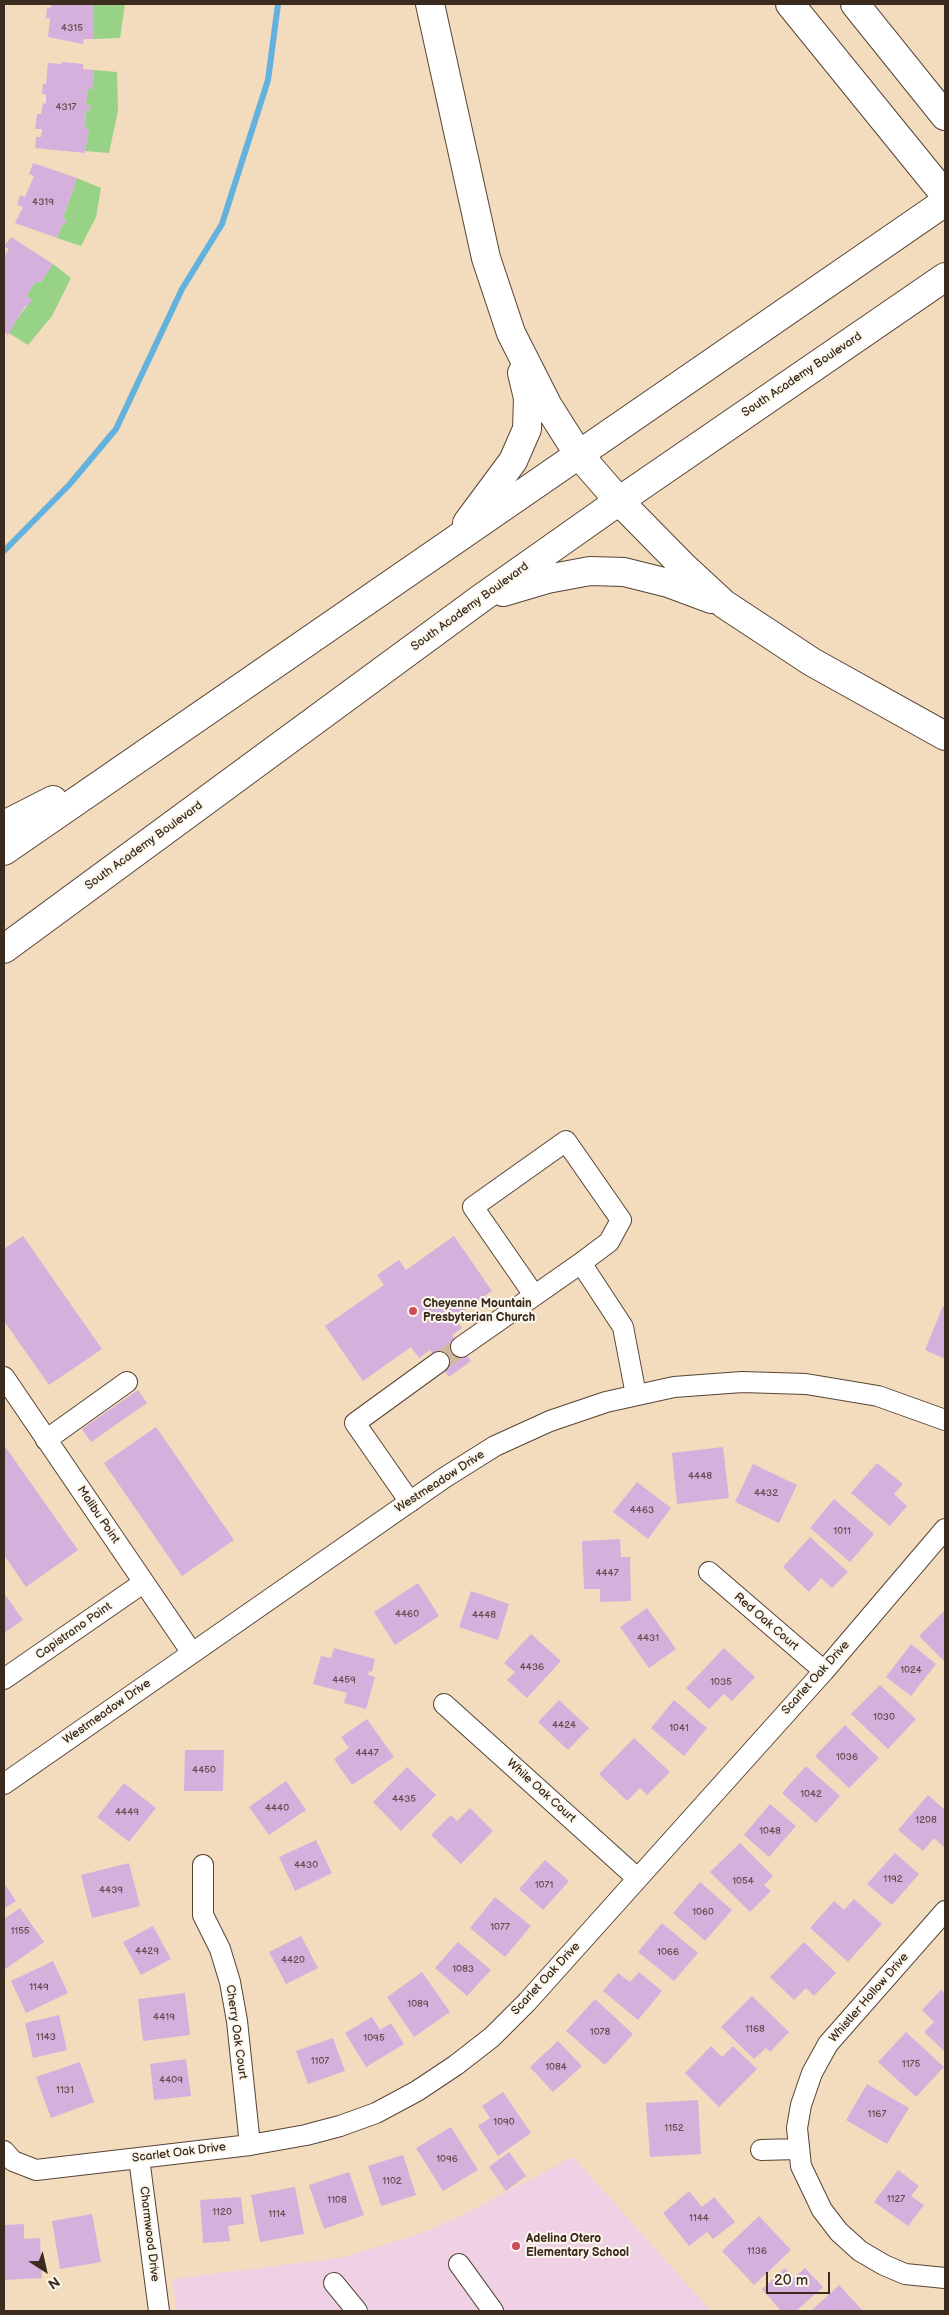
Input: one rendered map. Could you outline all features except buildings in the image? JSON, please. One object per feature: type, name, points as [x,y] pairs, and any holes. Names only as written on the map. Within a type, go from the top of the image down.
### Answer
[{"type":"highway","points":[[430,4],[486,258],[511,333],[528,398],[527,429],[514,461],[450,544]]},
{"type":"highway","points":[[790,4],[945,194]]},
{"type":"highway","points":[[855,4],[945,116]]},
{"type":"highway","points":[[4,852],[945,202]]},
{"type":"highway","name":"South Academy Boulevard","points":[[4,949],[480,599],[619,500],[945,277]]},
{"type":"highway","points":[[511,333],[548,406],[579,455],[619,500],[684,567],[724,604],[812,662],[945,736]]},
{"type":"highway","points":[[480,599],[547,579],[590,571],[624,572],[642,576],[668,583],[724,604]]},
{"type":"highway","points":[[4,825],[161,742]]},
{"type":"street","points":[[461,1347],[609,1242],[621,1220],[566,1141],[473,1207],[534,1295]]},
{"type":"street","points":[[581,1262],[622,1326],[636,1395]]},
{"type":"street","points":[[410,1502],[355,1423],[439,1362]]},
{"type":"street","name":"Malibu Point","points":[[4,1377],[192,1654]]},
{"type":"street","points":[[46,1440],[127,1382]]},
{"type":"street","name":"Westmeadow Drive","points":[[4,1784],[410,1502],[495,1446],[550,1422],[606,1402],[674,1387],[742,1382],[806,1384],[878,1396],[945,1420]]},
{"type":"street","name":"Scarlet Oak Drive","points":[[4,2151],[13,2160],[36,2170],[250,2145],[306,2135],[340,2126],[376,2112],[417,2092],[492,2037],[528,2002],[824,1671],[945,1529]]},
{"type":"street","name":"Red Oak Court","points":[[709,1572],[824,1671]]},
{"type":"street","name":"Capistrano Point","points":[[4,1679],[144,1583]]},
{"type":"street","name":"While Oak Court","points":[[444,1704],[637,1878]]},
{"type":"street","name":"Cherry Oak Court","points":[[203,1865],[203,1915],[220,1949],[230,1982],[237,2021],[250,2145]]},
{"type":"street","name":"Whistler Hollow Drive","points":[[945,1911],[828,2044],[812,2073],[801,2104],[797,2128],[801,2166],[822,2210],[839,2232],[860,2251],[905,2274],[945,2278]]},
{"type":"street","points":[[760,2150],[798,2149]]},
{"type":"street","name":"Charmwood Drive","points":[[139,2158],[159,2311]]},
{"type":"street","points":[[459,2264],[494,2311]]},
{"type":"street","points":[[334,2283],[357,2311]]},
{"type":"shaded area","name":"Adelina Otero Elementary School","points":[[573,2157],[711,2311],[177,2311],[172,2279],[340,2258],[420,2234],[464,2214]]},
{"type":"green space","points":[[125,4],[120,38],[94,39],[94,5]]},
{"type":"green space","points":[[94,70],[117,72],[118,111],[109,153],[85,151],[89,130],[85,129],[86,111],[90,111],[90,105],[86,104],[88,89],[92,89]]},
{"type":"green space","points":[[77,178],[101,188],[96,217],[81,246],[57,238],[66,219],[63,218]]},
{"type":"green space","points":[[53,264],[71,278],[52,316],[28,345],[9,333],[10,329],[31,300],[26,296],[36,281],[40,283]]},
{"type":"waterway","points":[[4,551],[69,485],[116,429],[182,289],[222,224],[268,80],[278,4]]},
{"type":"tunnel","points":[[439,1362],[461,1347]]},
{"type":"place","name":"Cheyenne Mountain Presbyterian Church","points":[[413,1311]]},
{"type":"place","name":"Adelina Otero Elementary School","points":[[516,2246]]}]
